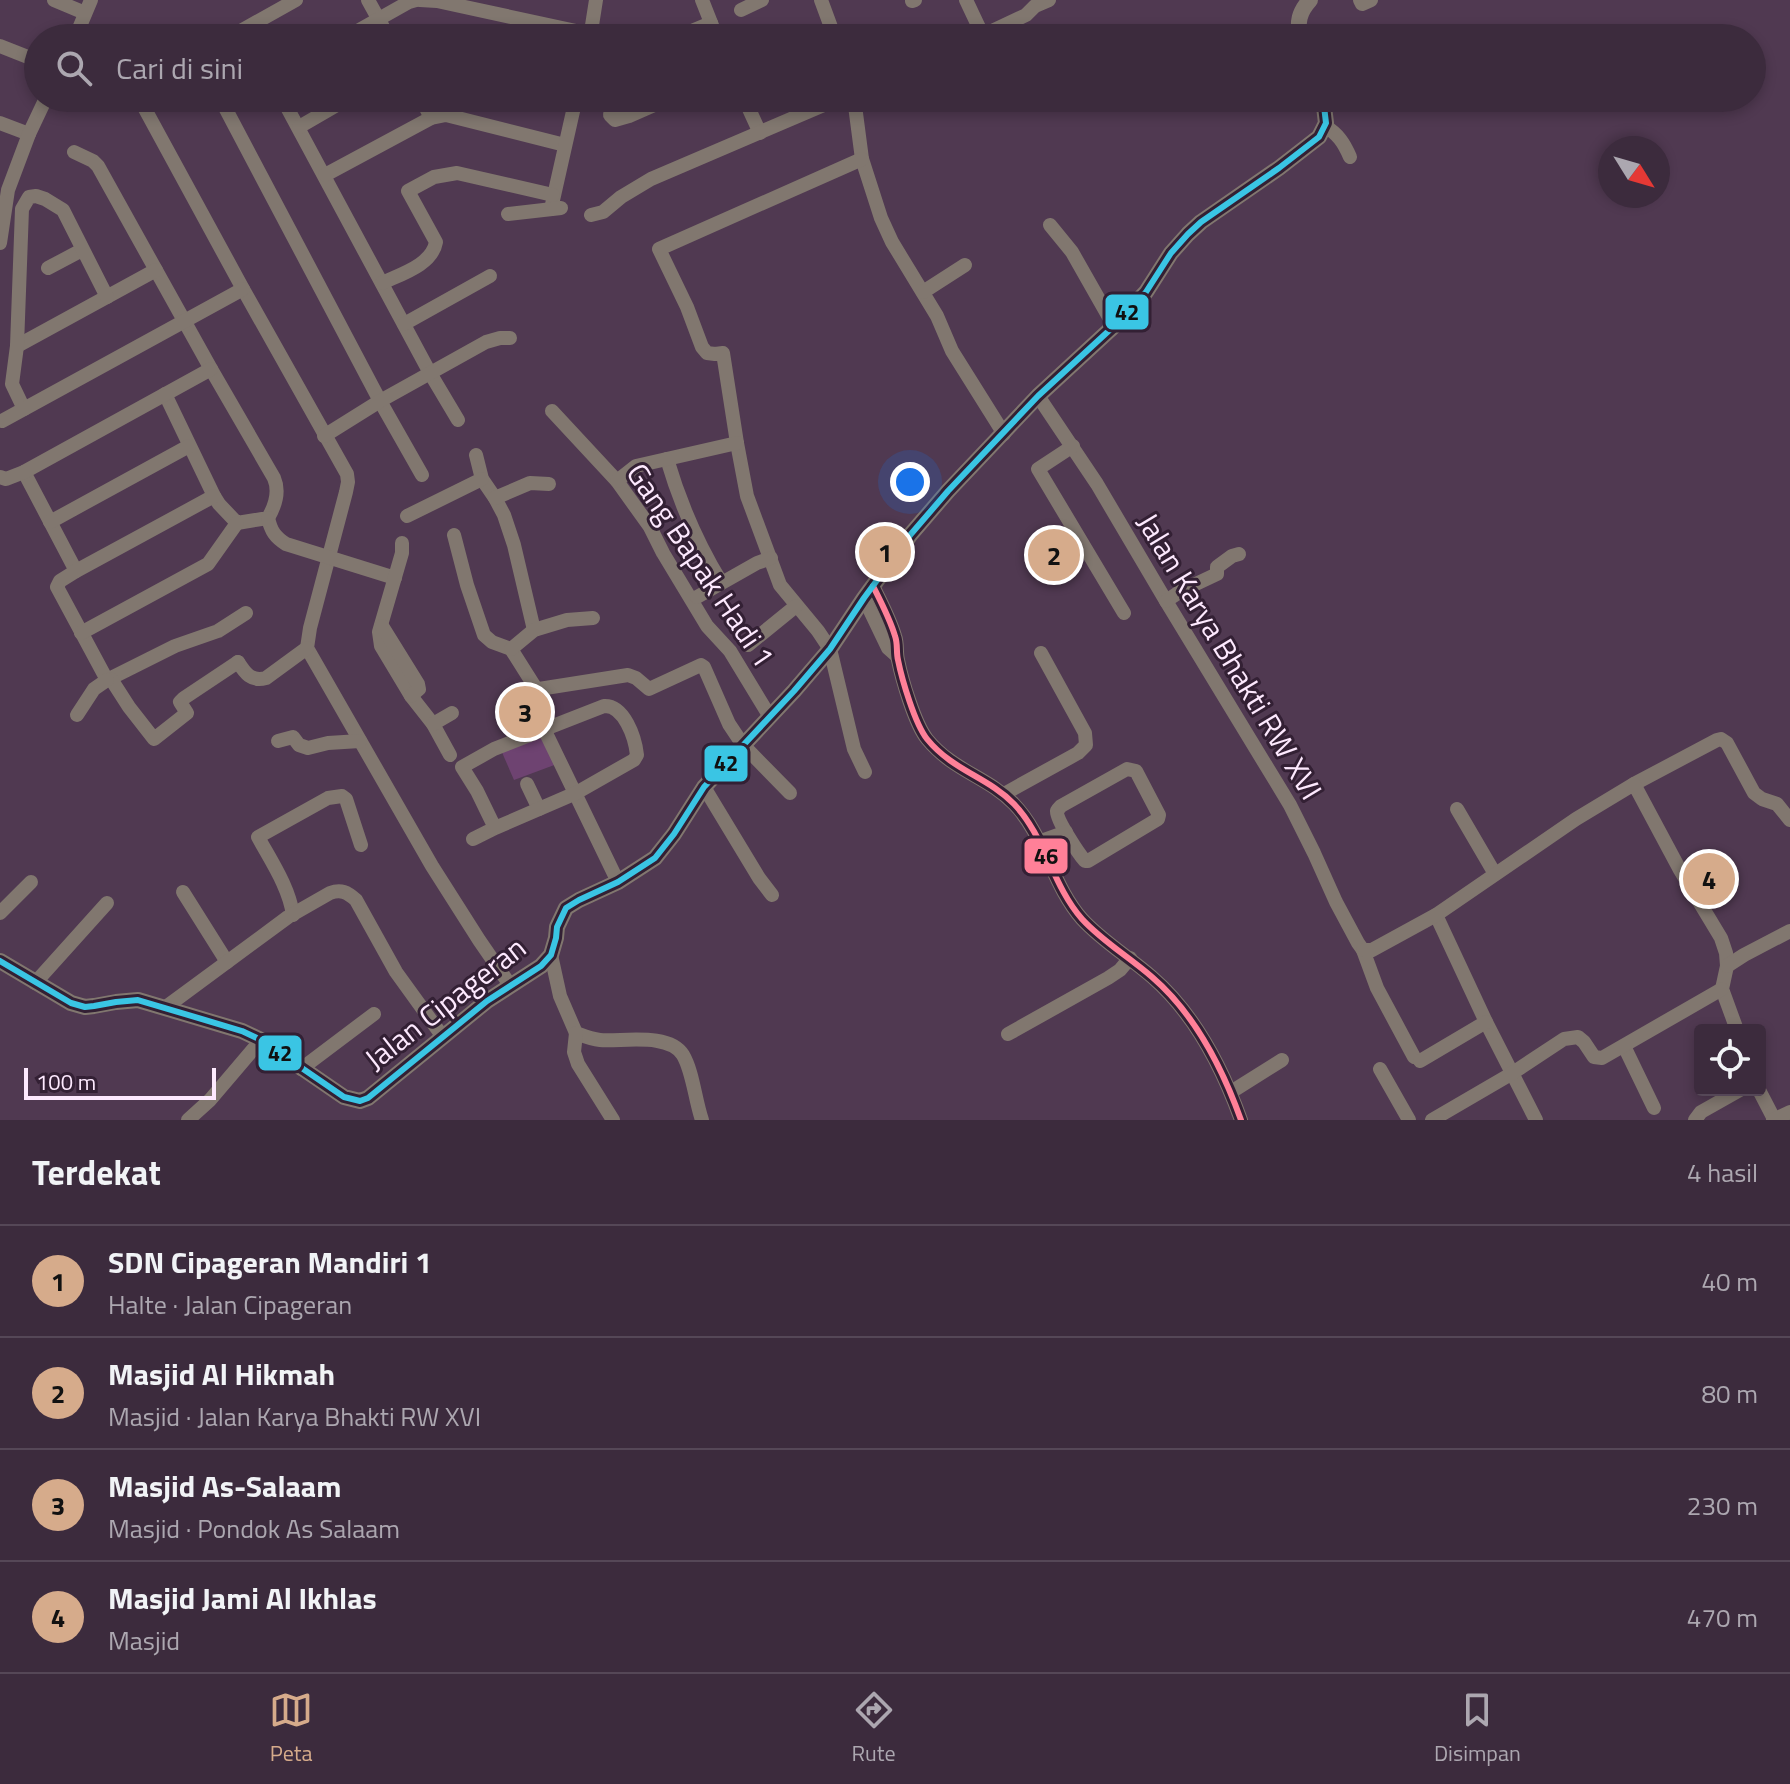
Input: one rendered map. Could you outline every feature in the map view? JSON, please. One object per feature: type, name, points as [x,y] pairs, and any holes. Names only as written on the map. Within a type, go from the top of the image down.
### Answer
[{"type":"street","points":[[54,0],[88,7]]},
{"type":"street","points":[[253,24],[296,0]]},
{"type":"street","points":[[368,0],[381,24]]},
{"type":"street","points":[[369,24],[418,0],[437,1],[538,24]]},
{"type":"street","points":[[592,24],[596,0]]},
{"type":"street","points":[[702,0],[711,23]]},
{"type":"street","points":[[741,10],[762,0]]},
{"type":"street","points":[[821,0],[830,24]]},
{"type":"street","points":[[966,0],[975,24]]},
{"type":"street","points":[[1297,24],[1310,0]]},
{"type":"street","points":[[1360,0],[1362,4],[1371,0]]},
{"type":"street","points":[[1007,24],[1026,15],[1039,2]]},
{"type":"street","points":[[0,46],[24,55]]},
{"type":"street","points":[[0,243],[8,190],[39,112]]},
{"type":"street","points":[[147,112],[347,474],[348,482],[307,648],[432,866],[510,985]]},
{"type":"street","points":[[227,112],[422,475]]},
{"type":"street","points":[[290,112],[458,420]]},
{"type":"street","points":[[299,127],[325,112]]},
{"type":"street","points":[[434,112],[438,116],[565,145]]},
{"type":"street","points":[[325,175],[441,112]]},
{"type":"street","points":[[555,204],[573,112]]},
{"type":"street","points":[[611,112],[615,120],[638,112]]},
{"type":"street","points":[[750,112],[760,133]]},
{"type":"street","points":[[591,215],[603,212],[651,179],[808,112]]},
{"type":"street","points":[[856,112],[862,159],[892,242],[937,316],[952,351],[1004,434]]},
{"type":"street","points":[[1326,112],[1325,126],[1344,142],[1350,157]]},
{"type":"street","points":[[0,123],[29,134]]},
{"type":"street","name":"Jalan Cipageran","points":[[0,961],[71,1003],[85,1007],[138,1000],[242,1031],[261,1040],[344,1097],[360,1101],[368,1098],[487,1001],[541,966],[551,955],[557,927],[566,908],[618,882],[655,858],[704,787],[830,649],[911,534],[948,491],[1038,396],[1146,292],[1171,253],[1188,234],[1304,149],[1319,137],[1325,126]]},
{"type":"street","points":[[74,152],[98,166],[276,483],[273,509],[268,518],[270,530],[276,538],[329,559],[395,578]]},
{"type":"street","points":[[862,159],[659,249],[702,347],[707,353],[723,353],[747,496],[780,585],[830,649],[854,749],[865,772]]},
{"type":"street","points":[[382,283],[429,258],[435,248],[436,242],[408,191],[434,177],[457,173],[555,204]]},
{"type":"street","points":[[24,409],[12,384],[17,346],[22,209],[29,197],[36,196],[63,210],[107,297]]},
{"type":"street","points":[[508,214],[555,204]]},
{"type":"street","points":[[1050,225],[1072,252],[1114,326]]},
{"type":"street","points":[[48,268],[82,250]]},
{"type":"street","points":[[923,292],[965,265]]},
{"type":"street","points":[[17,346],[156,270]]},
{"type":"street","points":[[404,324],[490,276]]},
{"type":"street","points":[[2,421],[243,289]]},
{"type":"street","points":[[324,436],[486,342],[510,338]]},
{"type":"street","points":[[0,477],[6,479],[24,472],[211,369]]},
{"type":"street","points":[[165,394],[214,496],[237,523]]},
{"type":"street","name":"Jalan Karya Bhakti RW XVI","points":[[1038,396],[1097,484],[1290,805],[1336,902],[1363,950],[1377,988],[1417,1059],[1486,1022]]},
{"type":"street","name":"Gang Bapak Hadi 1","points":[[552,411],[623,475],[663,553],[707,626],[730,651],[770,717]]},
{"type":"street","points":[[623,475],[636,466],[737,443]]},
{"type":"street","points":[[50,522],[189,446]]},
{"type":"street","points":[[1073,446],[1038,469],[1124,613]]},
{"type":"street","points":[[476,455],[482,479],[504,515],[514,545],[534,630]]},
{"type":"street","points":[[667,459],[685,514],[721,582]]},
{"type":"street","points":[[24,472],[76,571]]},
{"type":"street","points":[[407,516],[482,479]]},
{"type":"street","points":[[495,498],[530,483],[549,484]]},
{"type":"street","points":[[214,496],[64,577],[57,587],[109,680],[154,739],[187,713],[180,702],[184,698],[238,662],[254,679],[266,678],[307,648]]},
{"type":"street","points":[[81,633],[208,564],[237,523],[268,518]]},
{"type":"street","points":[[454,535],[484,635],[492,642],[511,649],[528,678],[539,689],[628,675],[649,689],[701,665],[729,724],[743,745],[790,793]]},
{"type":"street","points":[[402,543],[402,553],[379,632],[381,646],[450,755]]},
{"type":"street","points":[[1166,601],[1217,574],[1217,567],[1239,554]]},
{"type":"street","points":[[697,597],[771,558]]},
{"type":"street","points":[[869,592],[888,648],[897,656],[925,737],[957,767],[1004,794],[1026,819],[1062,892],[1082,919],[1173,997],[1207,1046],[1231,1092],[1241,1120]]},
{"type":"street","points":[[748,645],[796,606]]},
{"type":"street","points":[[77,715],[94,689],[175,646],[218,631],[246,613]]},
{"type":"street","points":[[511,649],[534,630],[567,620],[593,618]]},
{"type":"street","points":[[1004,794],[1078,753],[1086,745],[1085,733],[1041,653]]},
{"type":"street","points":[[473,839],[576,793],[629,764],[637,755],[636,747],[621,711],[610,705],[604,706],[494,749],[462,767],[495,828]]},
{"type":"street","points":[[433,724],[452,713]]},
{"type":"street","points":[[544,729],[618,882]]},
{"type":"street","points":[[278,741],[293,737],[299,745],[308,748],[360,741]]},
{"type":"street","points":[[1363,950],[1372,950],[1436,915],[1576,819],[1717,740],[1727,743],[1754,793],[1777,804],[1790,820]]},
{"type":"street","points":[[1127,769],[1136,771],[1159,815],[1156,822],[1088,861],[1082,859],[1066,832],[1057,813],[1061,806],[1127,769]]},
{"type":"street","points":[[527,784],[539,809]]},
{"type":"street","points":[[1634,784],[1721,938],[1727,966],[1722,989],[1735,1024]]},
{"type":"street","points":[[704,787],[772,895]]},
{"type":"street","points":[[293,915],[292,902],[258,837],[328,798],[342,796],[346,799],[361,845]]},
{"type":"street","points":[[1457,809],[1495,874]]},
{"type":"street","points":[[1038,842],[1066,832]]},
{"type":"street","points":[[0,913],[31,882]]},
{"type":"street","points":[[166,1007],[293,915],[337,890],[356,900],[396,972],[443,1037]]},
{"type":"street","points":[[183,892],[227,962]]},
{"type":"street","points":[[35,983],[107,903]]},
{"type":"street","points":[[1436,915],[1536,1120]]},
{"type":"street","points":[[1727,966],[1790,931]]},
{"type":"street","points":[[551,955],[560,996],[576,1033],[574,1052],[578,1064],[613,1120]]},
{"type":"street","points":[[1008,1034],[1108,978],[1130,958]]},
{"type":"street","points":[[1432,1120],[1569,1037],[1575,1036],[1581,1040],[1599,1059],[1722,989]]},
{"type":"street","points":[[301,1069],[374,1014]]},
{"type":"street","points":[[576,1033],[591,1039],[653,1041],[678,1049],[684,1056],[702,1120]]},
{"type":"street","points":[[188,1120],[210,1100],[261,1040]]},
{"type":"street","points":[[1624,1046],[1654,1108]]},
{"type":"street","points":[[1231,1092],[1282,1060]]},
{"type":"street","points":[[1380,1069],[1409,1120]]},
{"type":"street","points":[[1695,1120],[1701,1112],[1729,1096]]},
{"type":"street","points":[[1762,1096],[1774,1120],[1790,1112]]},
{"type":"shaded area","points":[[541,733],[557,764],[514,780],[501,750]]},
{"type":"transit line","name":"42","points":[[0,961],[71,1003],[85,1007],[138,1000],[242,1031],[261,1040],[344,1097],[360,1101],[368,1098],[487,1001],[541,966],[551,955],[557,927],[566,908],[618,882],[655,858],[704,787],[830,649],[911,534],[948,491],[1038,396],[1146,292],[1171,253],[1188,234],[1319,137],[1326,123],[1325,112]]},
{"type":"transit line","name":"46","points":[[873,586],[893,630],[906,690],[927,739],[948,759],[1004,795],[1025,817],[1063,891],[1082,919],[1152,977],[1194,1025],[1216,1061],[1241,1120]]},
{"type":"place","name":"SDN Cipageran Mandiri 1","points":[[885,552]]},
{"type":"place","name":"Masjid Al Hikmah","points":[[1054,555]]},
{"type":"place","name":"Masjid As-Salaam","points":[[525,712]]},
{"type":"place","name":"Masjid Jami Al Ikhlas","points":[[1709,879]]}]
